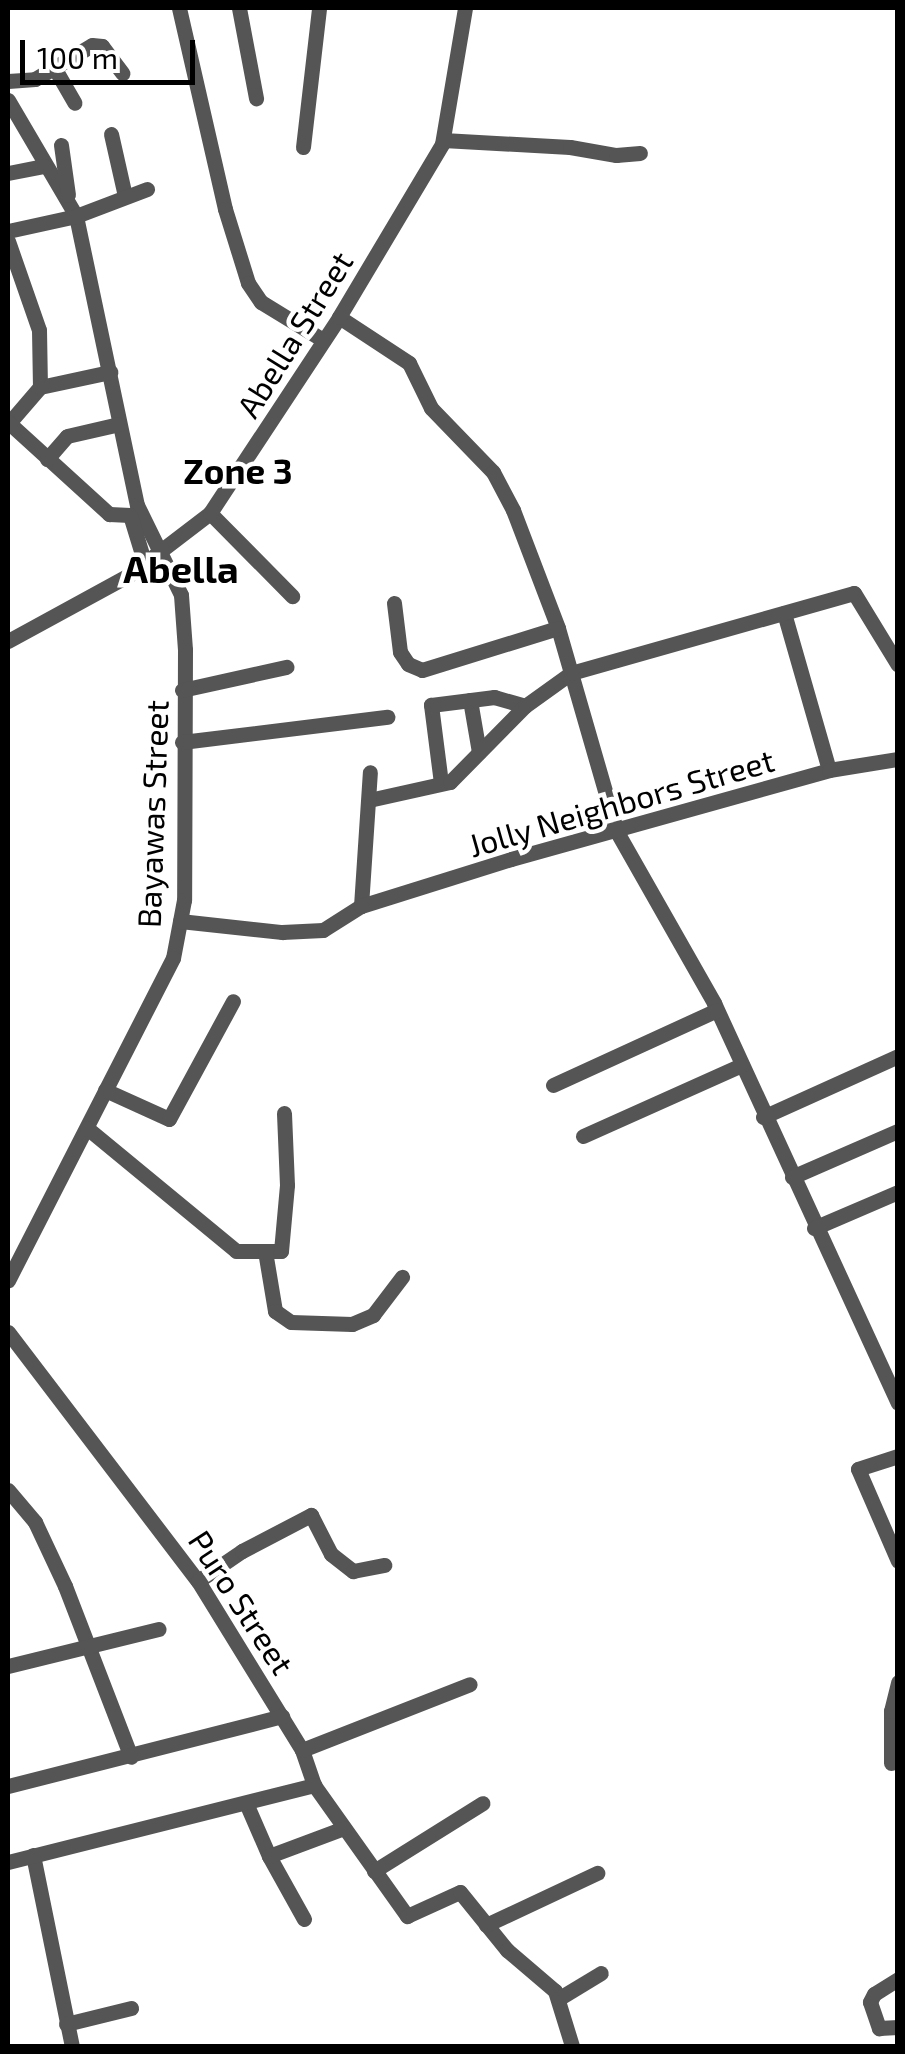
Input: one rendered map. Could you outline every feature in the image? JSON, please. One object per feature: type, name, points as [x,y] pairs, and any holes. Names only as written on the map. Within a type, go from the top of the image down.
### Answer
[{"type":"street","points":[[179,8],[225,209],[248,284],[261,302],[323,340]]},
{"type":"street","points":[[239,8],[256,98]]},
{"type":"street","points":[[303,148],[319,8]]},
{"type":"street","name":"Abella Street","points":[[8,641],[152,559],[210,514],[339,318],[443,140],[465,8]]},
{"type":"street","points":[[8,81],[35,78],[92,46],[102,46],[122,73]]},
{"type":"street","points":[[55,69],[76,104]]},
{"type":"street","points":[[8,100],[44,166],[68,198]]},
{"type":"street","points":[[110,134],[125,196]]},
{"type":"street","points":[[443,140],[570,147],[616,155],[640,153]]},
{"type":"street","points":[[60,145],[68,198]]},
{"type":"street","points":[[8,173],[44,166]]},
{"type":"street","points":[[8,232],[76,216],[147,189]]},
{"type":"street","name":"Bayawas Street","points":[[8,1280],[172,958],[180,921],[181,595],[152,559],[145,540],[76,216],[68,198]]},
{"type":"street","points":[[8,241],[39,330],[40,387]]},
{"type":"street","points":[[339,318],[408,364],[431,408],[493,472],[558,628],[617,832],[717,1010],[762,1117],[898,1404]]},
{"type":"street","points":[[110,372],[40,387],[8,422],[109,514],[130,515],[145,540]]},
{"type":"street","points":[[46,458],[67,436],[118,424]]},
{"type":"street","points":[[210,514],[292,596]]},
{"type":"street","points":[[369,800],[450,782],[525,706],[572,674],[854,592],[898,665]]},
{"type":"street","points":[[394,603],[400,652],[408,664],[422,670],[558,628]]},
{"type":"street","points":[[784,612],[829,770]]},
{"type":"street","points":[[182,690],[286,667]]},
{"type":"street","points":[[441,782],[432,705],[494,698],[525,706]]},
{"type":"street","points":[[470,700],[479,752]]},
{"type":"street","points":[[182,742],[388,718]]},
{"type":"street","name":"Jolly Neighbors Street","points":[[180,921],[282,932],[322,930],[362,906],[512,859],[829,770],[898,760]]},
{"type":"street","points":[[362,906],[370,772]]},
{"type":"street","points":[[106,1090],[169,1120],[233,1001]]},
{"type":"street","points":[[553,1085],[717,1010]]},
{"type":"street","points":[[762,1117],[898,1056]]},
{"type":"street","points":[[582,1136],[742,1065]]},
{"type":"street","points":[[87,1128],[236,1251],[280,1251],[287,1185],[284,1113]]},
{"type":"street","points":[[792,1177],[898,1131]]},
{"type":"street","points":[[814,1228],[898,1192]]},
{"type":"street","points":[[264,1251],[274,1311],[291,1322],[352,1324],[373,1315],[402,1277]]},
{"type":"street","name":"Puro Street","points":[[8,1332],[198,1581],[302,1750],[314,1784],[407,1916],[460,1892],[486,1925]]},
{"type":"street","points":[[898,1456],[858,1469],[898,1561]]},
{"type":"street","points":[[8,1490],[36,1522],[91,1646],[131,1757]]},
{"type":"street","points":[[198,1581],[242,1551],[311,1516],[331,1554],[353,1571],[384,1565]]},
{"type":"street","points":[[8,1666],[159,1629]]},
{"type":"street","points":[[891,1763],[892,1711],[898,1682]]},
{"type":"street","points":[[302,1750],[470,1684]]},
{"type":"street","points":[[8,1786],[282,1716]]},
{"type":"street","points":[[8,1862],[314,1784]]},
{"type":"street","points":[[246,1803],[304,1920]]},
{"type":"street","points":[[374,1871],[483,1803]]},
{"type":"street","points":[[270,1856],[344,1828]]},
{"type":"street","points":[[34,1855],[51,1928],[53,1966],[72,2046]]},
{"type":"street","points":[[572,2046],[558,1999],[486,1925],[597,1873]]},
{"type":"street","points":[[558,1999],[601,1973]]},
{"type":"street","points":[[898,1979],[874,1994],[870,2002],[879,2028],[898,2027]]},
{"type":"street","points":[[66,2024],[130,2008]]},
{"type":"district","name":"Zone 3","points":[[238,470]]},
{"type":"district","name":"Abella","points":[[181,569]]}]
